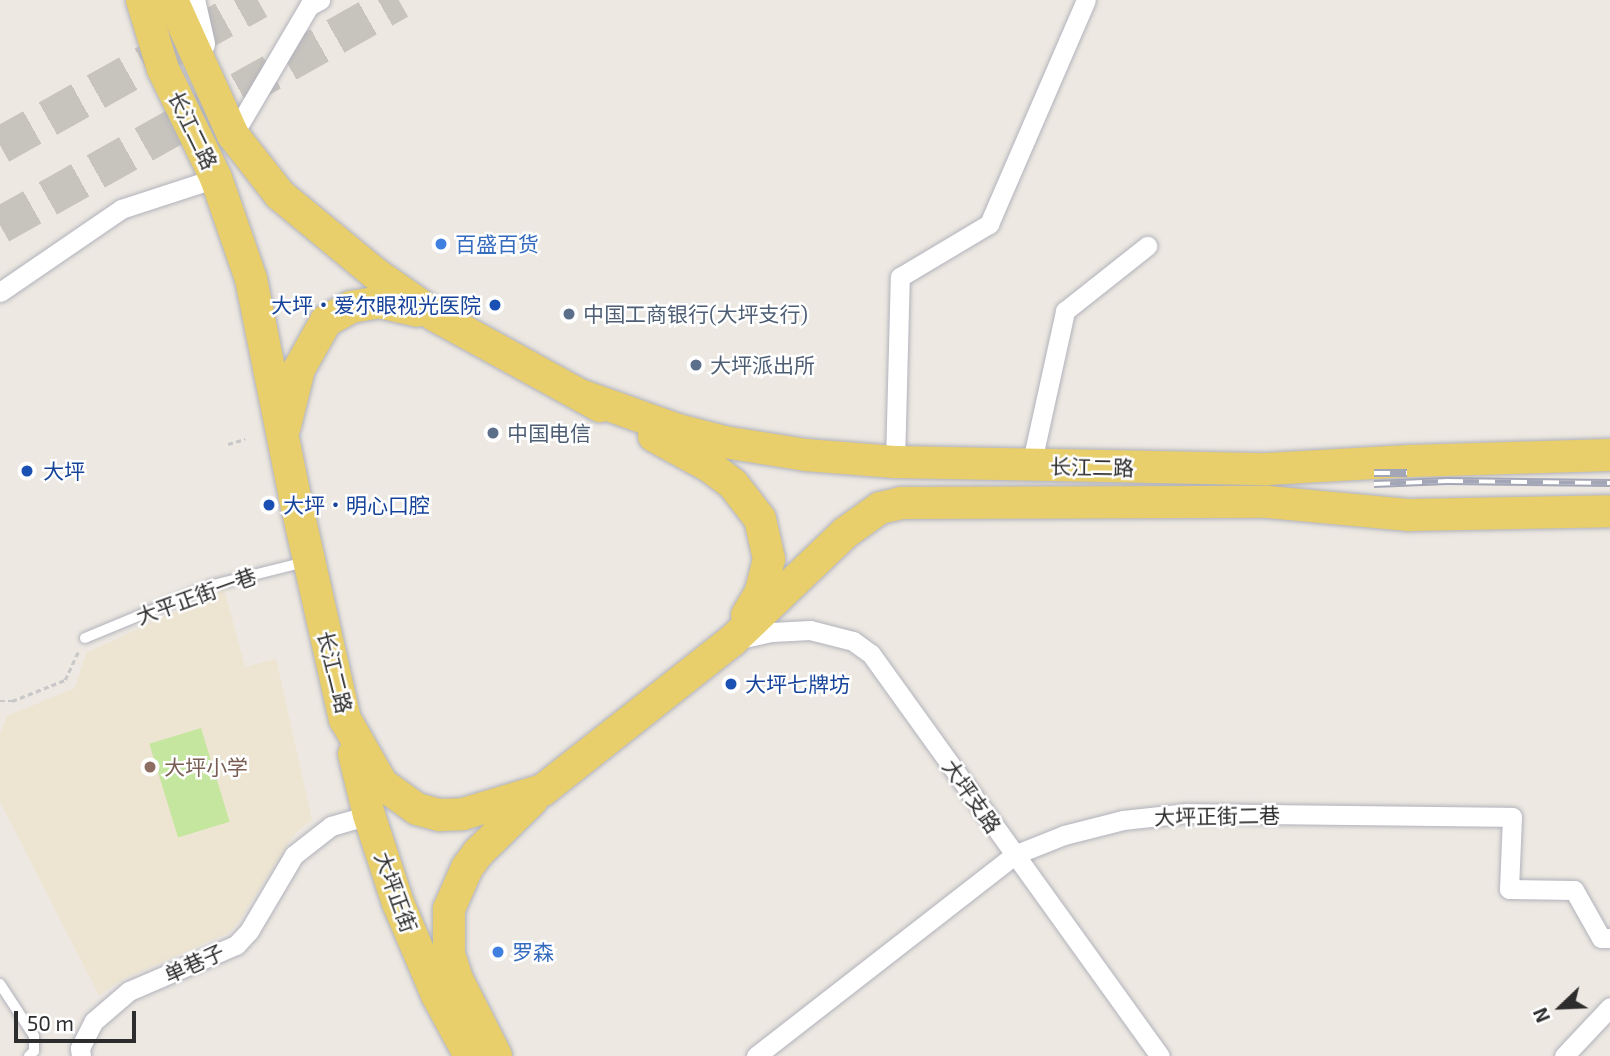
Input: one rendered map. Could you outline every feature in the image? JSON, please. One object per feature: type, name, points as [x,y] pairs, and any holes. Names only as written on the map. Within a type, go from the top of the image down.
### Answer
[{"type":"main road","name":"长江二路","points":[[142,0],[163,69],[216,178],[251,279],[309,561],[345,719],[382,783],[417,809],[439,815],[463,814],[543,790],[732,641],[845,533],[880,508],[901,503],[1268,502],[1409,515],[1610,511]]},
{"type":"main road","name":"长江二路","points":[[172,0],[233,135],[280,195],[376,274],[436,316],[709,466],[733,484],[760,519],[766,538],[766,575],[761,592],[732,641]]},
{"type":"main road","name":"长江二路","points":[[283,435],[299,369],[326,321],[351,307],[379,302],[436,316]]},
{"type":"main road","name":"长江二路","points":[[583,396],[678,430],[724,442],[806,455],[895,462],[1267,469],[1610,455]]},
{"type":"main road","name":"大坪正街","points":[[345,719],[369,815],[415,946],[470,1056]]},
{"type":"main road","name":"大坪正街","points":[[496,1056],[457,979],[449,954],[449,909],[467,868],[478,853],[543,790]]},
{"type":"street","name":"长江二路","points":[[125,0],[163,69]]},
{"type":"street","name":"长江二路","points":[[191,0],[213,94]]},
{"type":"street","points":[[233,135],[309,6],[320,0]]},
{"type":"street","points":[[895,462],[900,277],[989,224],[1086,0]]},
{"type":"street","points":[[0,292],[121,209],[216,178]]},
{"type":"street","points":[[1031,466],[1065,311],[1147,246]]},
{"type":"street","name":"大坪支路","points":[[732,641],[772,632],[810,630],[853,641],[871,654],[1160,1056]]},
{"type":"street","name":"大坪正街二巷","points":[[756,1056],[1014,855],[1064,835],[1123,820],[1186,813],[1512,817],[1509,889],[1574,890],[1601,938],[1610,938]]},
{"type":"street","name":"单巷子","points":[[80,1056],[80,1048],[94,1021],[129,991],[236,944],[250,930],[294,855],[331,826],[369,815]]},
{"type":"street","points":[[1564,1056],[1610,1007]]},
{"type":"lane","name":"大平正街一巷","points":[[85,638],[213,585],[309,561]]},
{"type":"lane","points":[[0,984],[34,1036],[34,1051],[29,1056]]},
{"type":"path","points":[[228,444],[245,439]]},
{"type":"path","points":[[0,701],[12,701],[65,680],[85,638]]},
{"type":"shaded area","name":"大坪小学","points":[[224,589],[245,667],[276,659],[312,820],[295,833],[239,921],[228,933],[123,979],[99,995],[0,802],[0,733],[7,716],[75,688],[86,653]]},
{"type":"green space","points":[[201,728],[230,822],[178,838],[149,744]]},
{"type":"tunnel","points":[[0,145],[258,0]]},
{"type":"tunnel","points":[[0,225],[399,0]]},
{"type":"railway","points":[[1374,473],[1407,473]]},
{"type":"railway","points":[[1374,484],[1447,481],[1610,483]]},
{"type":"place","name":"百盛百货","points":[[441,244]]},
{"type":"place","name":"大坪‧爱尔眼视光医院","points":[[495,305]]},
{"type":"place","name":"中国工商银行(大坪支行)","points":[[569,314]]},
{"type":"place","name":"大坪派出所","points":[[696,365]]},
{"type":"place","name":"中国电信","points":[[493,433]]},
{"type":"place","name":"大坪","points":[[27,471]]},
{"type":"place","name":"大坪‧明心口腔","points":[[269,505]]},
{"type":"place","name":"大坪七牌坊","points":[[731,684]]},
{"type":"place","name":"大坪小学","points":[[150,767]]},
{"type":"place","name":"罗森","points":[[498,952]]}]
